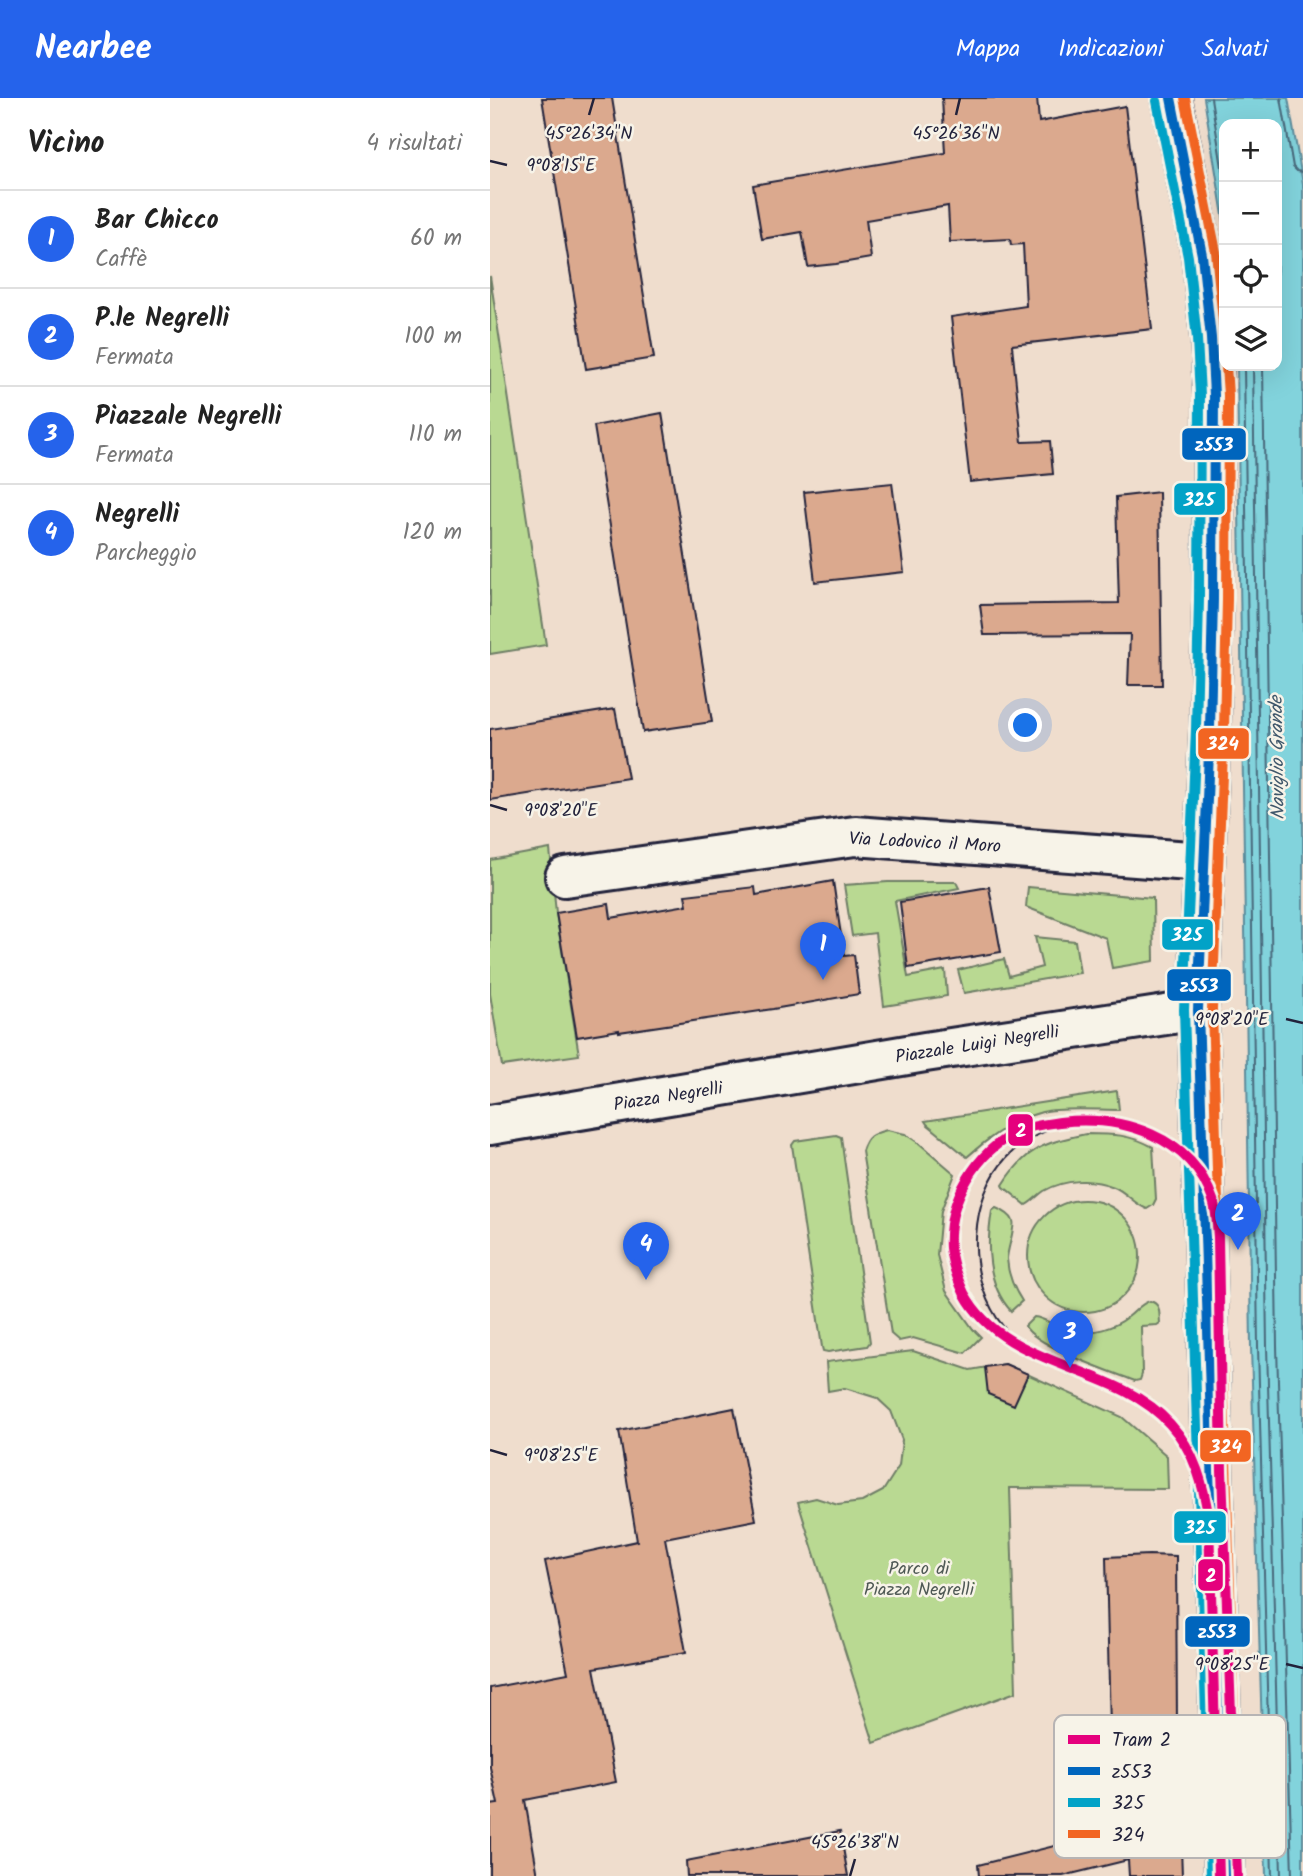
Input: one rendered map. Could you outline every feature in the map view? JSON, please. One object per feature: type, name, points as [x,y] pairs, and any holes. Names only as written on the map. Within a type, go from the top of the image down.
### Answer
[{"type":"street","points":[[1171,98],[1202,255],[1214,395],[1210,729],[1198,1010],[1220,1715]]},
{"type":"street","name":"Via Lodovico il Moro","points":[[565,877],[855,836],[1203,862]]},
{"type":"street","name":"Piazzale Luigi Negrelli","points":[[755,1081],[1198,1010]]},
{"type":"street","name":"Piazza Negrelli","points":[[490,1125],[755,1081]]},
{"type":"street","points":[[1224,1858],[1225,1876]]},
{"type":"green space","points":[[490,276],[546,645],[490,654]]},
{"type":"green space","points":[[550,849],[556,913],[579,1055],[502,1066],[490,994],[490,860]]},
{"type":"green space","points":[[956,882],[959,888],[895,901],[908,977],[945,970],[947,996],[884,1006],[875,933],[852,936],[844,885]]},
{"type":"green space","points":[[1028,887],[1153,898],[1154,961],[1112,968],[1106,938],[1026,907]]},
{"type":"green space","points":[[1035,937],[1075,941],[1080,973],[964,993],[958,970],[1004,959],[1009,976],[1042,967]]},
{"type":"green space","points":[[1117,1091],[1119,1110],[1069,1109],[1042,1112],[1002,1130],[967,1157],[925,1121]]},
{"type":"green space","points":[[887,1130],[905,1134],[955,1174],[941,1211],[937,1255],[946,1291],[981,1337],[965,1353],[913,1338],[899,1341],[891,1334],[862,1151],[871,1136]]},
{"type":"green space","points":[[1086,1134],[1121,1136],[1153,1147],[1156,1199],[1153,1205],[1147,1209],[1118,1189],[1097,1182],[1061,1184],[1044,1191],[1026,1205],[1004,1187],[1011,1173],[1038,1149],[1059,1140]]},
{"type":"green space","points":[[836,1135],[841,1137],[870,1342],[867,1346],[828,1352],[823,1351],[822,1347],[792,1145],[795,1141]]},
{"type":"green space","points":[[1084,1200],[1105,1204],[1124,1216],[1136,1235],[1140,1256],[1136,1277],[1124,1296],[1105,1308],[1084,1312],[1063,1308],[1044,1296],[1032,1277],[1028,1256],[1032,1235],[1044,1216],[1063,1204]]},
{"type":"green space","points":[[996,1208],[1008,1215],[1014,1224],[1007,1259],[1012,1281],[1022,1301],[1011,1311],[997,1289],[990,1264],[990,1224],[992,1211]]},
{"type":"green space","points":[[1150,1301],[1158,1306],[1160,1323],[1141,1326],[1142,1374],[1140,1380],[1135,1381],[1058,1350],[1032,1334],[1025,1326],[1034,1317],[1069,1331],[1096,1331],[1122,1321]]},
{"type":"green space","name":"Parco di Piazza Negrelli","points":[[913,1351],[970,1370],[1005,1364],[1122,1417],[1167,1456],[1168,1489],[1010,1488],[1016,1692],[874,1743],[798,1502],[816,1498],[838,1505],[862,1502],[883,1491],[899,1466],[902,1440],[891,1411],[877,1398],[845,1388],[828,1391],[826,1362]]},
{"type":"water","name":"Naviglio Grande","points":[[1204,98],[1288,98],[1303,184],[1303,1876],[1266,1876],[1265,1858],[1286,1858],[1286,1715],[1261,1715],[1251,1347],[1237,371],[1282,371],[1282,119],[1219,119],[1219,191]]},
{"type":"building","points":[[542,98],[612,98],[654,358],[586,369]]},
{"type":"building","points":[[942,98],[1037,98],[1039,122],[1125,106],[1152,329],[1012,345],[1022,442],[1050,441],[1053,474],[970,482],[951,317],[1026,306],[1023,244],[1011,245],[1010,239],[950,242],[948,206],[866,220],[871,258],[808,267],[802,232],[762,239],[753,185],[945,153]]},
{"type":"building","points":[[662,413],[712,722],[643,732],[594,426]]},
{"type":"building","points":[[892,483],[904,572],[815,582],[804,492]]},
{"type":"building","points":[[1159,492],[1162,685],[1128,685],[1130,634],[984,635],[980,605],[1119,603],[1116,497]]},
{"type":"building","points":[[615,709],[628,778],[490,800],[490,729]]},
{"type":"building","points":[[833,881],[844,956],[854,955],[859,994],[577,1037],[556,913],[609,904],[611,918],[687,905],[685,895],[755,887],[756,895]]},
{"type":"building","points":[[989,887],[1001,952],[908,968],[900,902]]},
{"type":"building","points":[[1005,1364],[1028,1374],[1014,1405],[988,1394],[985,1367]]},
{"type":"building","points":[[734,1408],[756,1520],[665,1538],[686,1652],[594,1668],[616,1782],[525,1800],[538,1876],[490,1876],[490,1805],[498,1804],[490,1767],[490,1688],[568,1673],[545,1561],[637,1541],[619,1431]]},
{"type":"building","points":[[1176,1556],[1177,1715],[1110,1715],[1106,1557]]},
{"type":"building","points":[[840,1831],[848,1876],[687,1876],[686,1861]]},
{"type":"building","points":[[1054,1846],[1054,1858],[1181,1858],[1182,1876],[1129,1876],[1128,1860],[1063,1876],[979,1876],[978,1865]]},
{"type":"tram line","points":[[1037,1353],[1005,1329],[987,1299],[980,1279],[977,1257],[979,1214],[994,1174],[1014,1150],[1040,1134],[1078,1121]]},
{"type":"tram line","name":"2","points":[[1214,1715],[1209,1521],[1201,1482],[1186,1446],[1170,1424],[1147,1404],[1120,1388],[1006,1338],[983,1318],[964,1293],[952,1260],[950,1230],[953,1213],[967,1179],[990,1151],[1019,1131],[1034,1126],[1060,1122],[1107,1122],[1152,1134],[1189,1160],[1203,1178],[1213,1200],[1218,1237],[1222,1471],[1231,1715]]},
{"type":"tram line","name":"2","points":[[1218,1858],[1219,1876]]},
{"type":"tram line","name":"2","points":[[1236,1858],[1237,1876]]},
{"type":"transit line","name":"z553","points":[[1171,98],[1202,255],[1214,395],[1210,729],[1198,1010],[1220,1715]]},
{"type":"transit line","name":"324","points":[[1185,98],[1216,252],[1222,308]]},
{"type":"transit line","name":"325","points":[[1157,101],[1188,257],[1200,395],[1196,729],[1184,1010],[1206,1715]]},
{"type":"transit line","name":"324","points":[[1226,371],[1227,600],[1212,1010],[1234,1715]]},
{"type":"transit line","name":"325","points":[[1210,1858],[1211,1876]]},
{"type":"transit line","name":"z553","points":[[1224,1858],[1225,1876]]},
{"type":"transit line","name":"324","points":[[1238,1858],[1239,1876]]},
{"type":"place","name":"Bar Chicco","points":[[823,980]]},
{"type":"place","name":"P.le Negrelli","points":[[1238,1250]]},
{"type":"place","name":"Negrelli","points":[[646,1280]]},
{"type":"place","name":"Piazzale Negrelli","points":[[1070,1368]]}]
